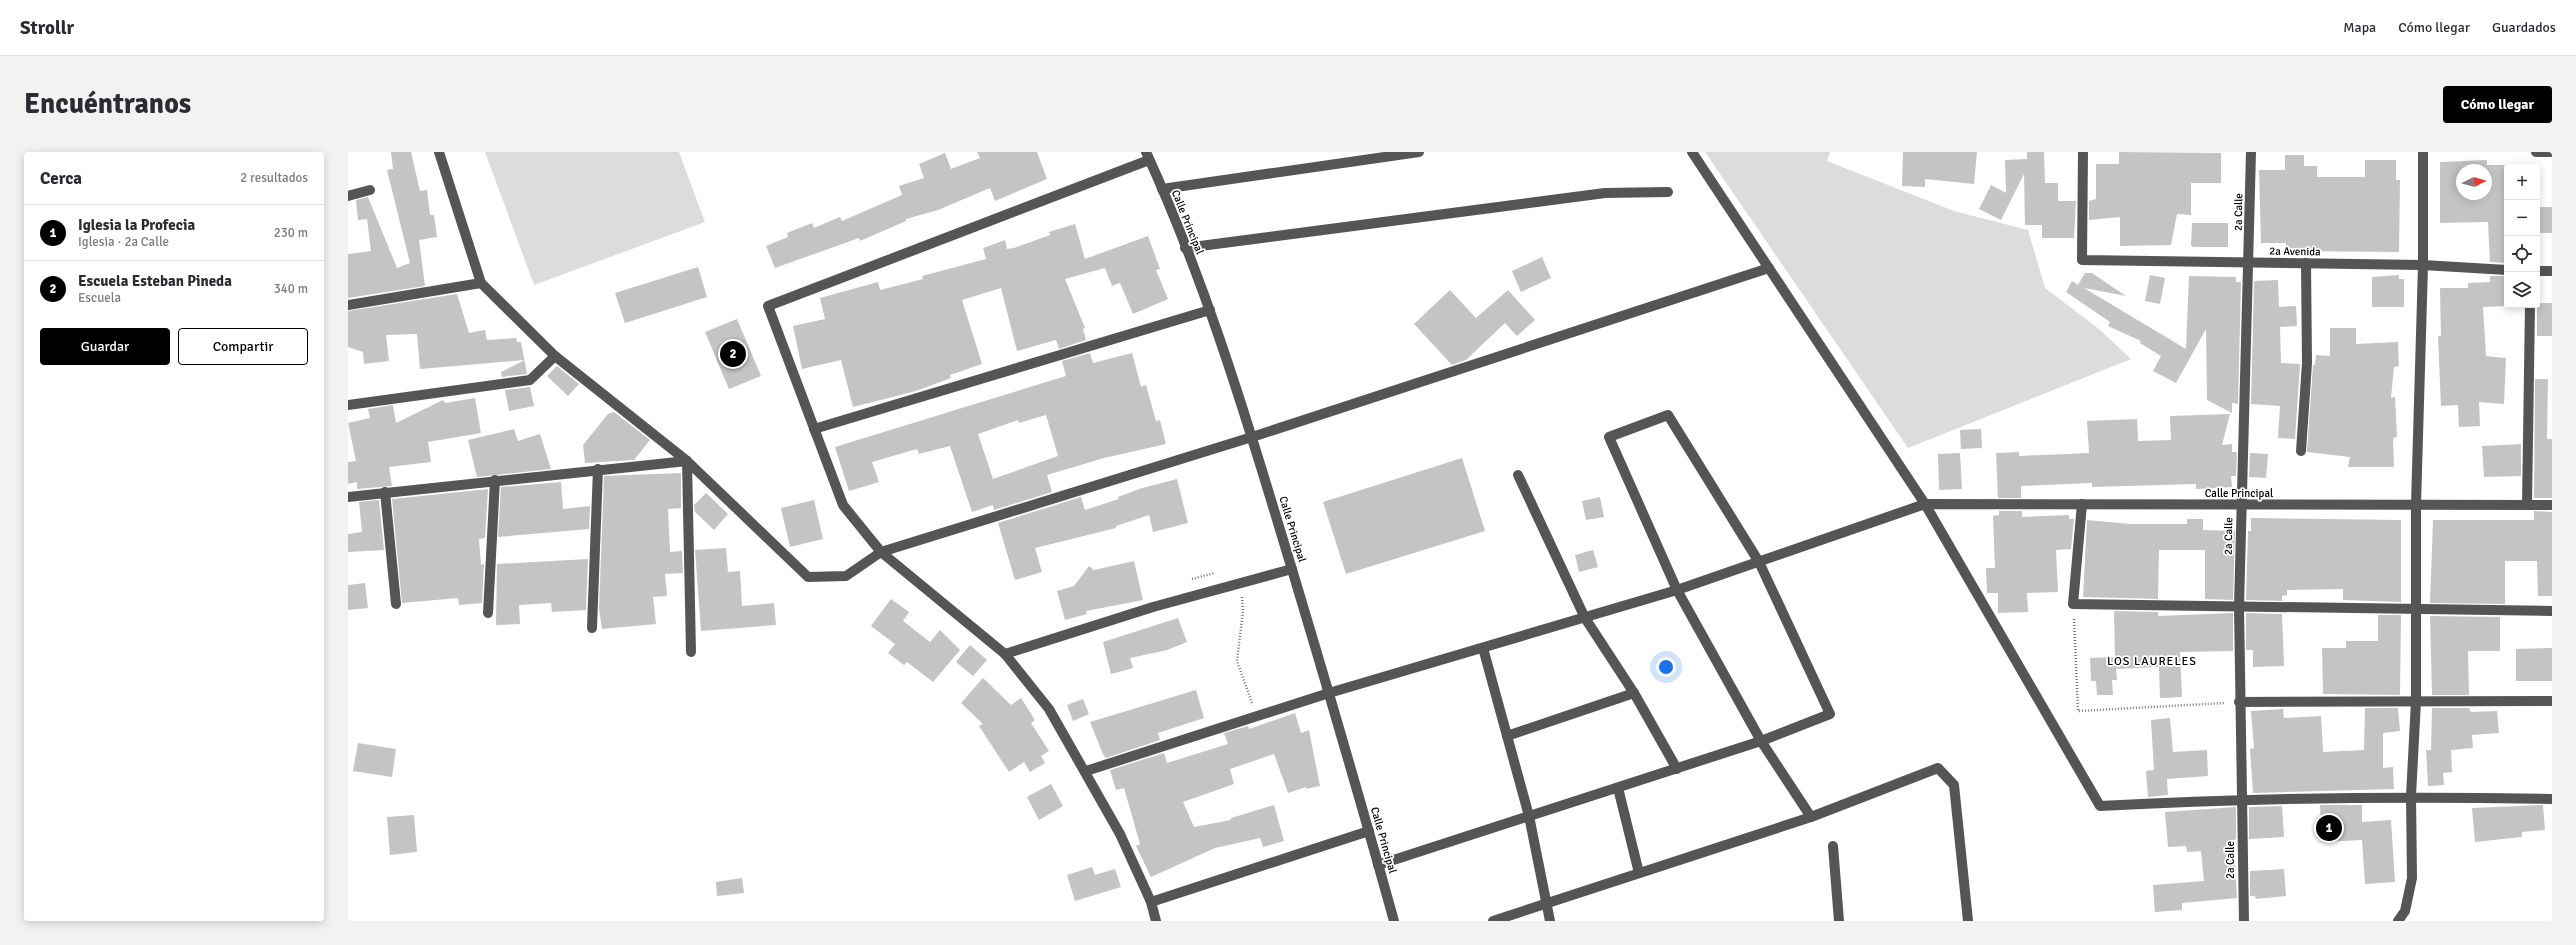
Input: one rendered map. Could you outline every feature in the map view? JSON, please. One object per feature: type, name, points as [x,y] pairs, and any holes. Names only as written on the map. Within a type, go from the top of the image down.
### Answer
[{"type":"street","points":[[439,152],[481,283],[555,356],[687,461],[808,577],[846,576],[881,552],[1252,437],[1769,268]]},
{"type":"street","points":[[1162,189],[1420,152]]},
{"type":"street","points":[[1692,152],[1925,504],[2100,806],[2242,799],[2411,796],[2552,799]]},
{"type":"street","name":"2a Avenida","points":[[2084,152],[2082,260],[2423,265],[2504,270]]},
{"type":"street","name":"2a Calle","points":[[2244,921],[2239,702],[2239,608],[2241,506],[2250,263],[2251,152]]},
{"type":"street","points":[[2398,921],[2405,911],[2412,878],[2411,796],[2416,701],[2416,505],[2423,265],[2423,152]]},
{"type":"street","points":[[2536,152],[2552,152]]},
{"type":"street","points":[[1148,156],[768,306],[843,505],[881,552],[1005,654],[1049,709],[1086,771],[1120,834],[1151,902],[1156,921]]},
{"type":"street","name":"Calle Principal","points":[[1148,156],[1210,310],[1252,437],[1329,693],[1394,921]]},
{"type":"street","points":[[348,196],[370,190]]},
{"type":"street","points":[[1185,248],[1605,194],[1668,192]]},
{"type":"street","points":[[2301,451],[2307,363],[2306,263]]},
{"type":"street","points":[[2540,271],[2552,271]]},
{"type":"street","points":[[348,305],[481,283]]},
{"type":"street","points":[[2527,505],[2530,308]]},
{"type":"street","points":[[814,429],[1210,310]]},
{"type":"street","points":[[348,405],[530,380],[555,356]]},
{"type":"street","points":[[1378,865],[1761,741],[1830,714],[1759,562],[1668,415],[1609,437],[1677,590],[1761,741],[1811,817]]},
{"type":"street","points":[[348,497],[598,469],[687,461]]},
{"type":"street","points":[[687,461],[691,652]]},
{"type":"street","points":[[592,628],[598,469]]},
{"type":"street","points":[[1518,475],[1585,618],[1634,693],[1677,769]]},
{"type":"street","points":[[488,613],[495,480]]},
{"type":"street","points":[[386,492],[396,604]]},
{"type":"street","name":"Calle Principal","points":[[1086,771],[1329,693],[1677,590],[1925,504],[2241,506],[2552,505]]},
{"type":"street","points":[[2082,504],[2074,604],[2239,608],[2552,611]]},
{"type":"street","points":[[1005,654],[1154,607],[1292,569]]},
{"type":"street","points":[[1483,648],[1529,816],[1550,921]]},
{"type":"street","points":[[1507,736],[1634,693]]},
{"type":"street","points":[[2239,702],[2552,701]]},
{"type":"street","points":[[1493,921],[1811,817],[1938,768],[1954,785],[1968,921]]},
{"type":"street","points":[[1618,788],[1639,873]]},
{"type":"street","points":[[1151,902],[1369,831]]},
{"type":"street","points":[[1833,846],[1839,921]]},
{"type":"path","points":[[1241,584],[1243,611],[1237,661],[1257,716]]},
{"type":"path","points":[[2074,604],[2078,711],[2239,702]]},
{"type":"shaded area","points":[[485,152],[679,152],[705,222],[534,285]]},
{"type":"shaded area","points":[[1705,152],[1830,152],[1827,161],[1954,211],[2028,230],[2045,288],[2099,329],[2131,359],[1908,448]]},
{"type":"building","points":[[391,152],[411,152],[420,191],[427,190],[430,215],[434,215],[437,237],[419,240],[425,286],[348,298],[348,254],[371,251],[367,219],[358,220],[356,200],[368,197],[397,268],[410,263],[387,170],[393,169]]},
{"type":"building","points":[[977,152],[1037,152],[1047,179],[995,201],[990,188],[938,210],[906,219],[906,221],[860,241],[859,238],[775,268],[766,246],[788,237],[787,233],[812,223],[814,228],[840,217],[842,221],[902,195],[899,186],[924,178],[919,164],[945,153],[951,169],[980,158]]},
{"type":"building","points":[[1903,152],[1977,152],[1974,184],[1925,179],[1925,187],[1902,186]]},
{"type":"building","points":[[2027,152],[2044,152],[2045,183],[2058,183],[2058,201],[2076,201],[2074,238],[2042,238],[2042,225],[2025,225],[2024,174],[2001,220],[1979,209],[1991,185],[2006,193],[2005,160],[2027,159]]},
{"type":"building","points":[[2119,152],[2221,153],[2221,183],[2191,183],[2191,215],[2177,214],[2171,245],[2120,246],[2120,217],[2089,220],[2089,201],[2096,199],[2096,164],[2119,164]]},
{"type":"building","points":[[2285,155],[2304,155],[2304,166],[2317,166],[2317,177],[2365,177],[2365,160],[2396,160],[2396,180],[2400,180],[2399,252],[2286,251],[2286,243],[2261,243],[2259,170],[2285,170]]},
{"type":"building","points":[[2487,160],[2487,164],[2456,164],[2456,200],[2492,200],[2492,165],[2504,165],[2504,263],[2490,262],[2488,222],[2440,223],[2440,162]]},
{"type":"building","points":[[2540,207],[2552,207],[2552,233],[2540,233]]},
{"type":"building","points":[[2192,223],[2228,223],[2228,247],[2193,247],[2191,245]]},
{"type":"building","points":[[1075,224],[1085,259],[1148,236],[1160,269],[1156,270],[1168,299],[1133,314],[1120,283],[1112,286],[1105,268],[1065,279],[1085,328],[1083,329],[1086,340],[1059,349],[1056,340],[1017,351],[1001,288],[962,300],[982,364],[950,375],[951,378],[916,391],[853,407],[841,360],[802,369],[793,326],[825,319],[820,298],[878,282],[880,290],[923,279],[922,276],[986,259],[983,248],[1005,240],[1007,249],[1014,248],[1050,235],[1049,232]]},
{"type":"building","points":[[1542,257],[1551,278],[1521,292],[1512,271]]},
{"type":"building","points":[[698,267],[707,297],[625,323],[615,293]]},
{"type":"building","points":[[2085,273],[2092,273],[2126,296],[2084,288],[2186,349],[2189,276],[2236,277],[2236,282],[2241,282],[2238,404],[2232,403],[2232,413],[2207,400],[2206,329],[2176,383],[2153,371],[2161,356],[2140,343],[2141,341],[2108,326],[2110,322],[2066,292],[2072,281],[2078,285]]},
{"type":"building","points":[[2150,275],[2165,278],[2160,304],[2145,301]]},
{"type":"building","points":[[2399,275],[2399,279],[2404,279],[2404,307],[2372,307],[2372,277]]},
{"type":"building","points":[[2490,276],[2504,276],[2504,306],[2483,307],[2486,356],[2506,358],[2504,404],[2479,402],[2480,426],[2459,427],[2458,405],[2441,406],[2438,336],[2441,336],[2440,288],[2468,288],[2468,283],[2490,282]]},
{"type":"building","points":[[2278,280],[2279,307],[2296,306],[2297,326],[2280,327],[2281,363],[2300,364],[2295,439],[2278,438],[2280,406],[2251,404],[2254,281]]},
{"type":"building","points":[[1450,290],[1476,318],[1508,290],[1535,320],[1517,336],[1505,323],[1466,360],[1452,365],[1414,324]]},
{"type":"building","points":[[457,294],[469,333],[485,330],[487,340],[516,338],[517,342],[521,342],[524,360],[420,369],[417,334],[386,335],[389,361],[364,364],[363,352],[348,347],[348,311]]},
{"type":"building","points":[[2540,303],[2552,303],[2552,336],[2537,336],[2537,308],[2540,308]]},
{"type":"building","points":[[737,319],[761,376],[729,389],[705,332]]},
{"type":"building","points":[[2330,328],[2356,328],[2356,344],[2398,342],[2399,366],[2394,367],[2391,398],[2395,397],[2397,437],[2393,438],[2394,467],[2348,467],[2350,457],[2307,452],[2313,365],[2315,365],[2316,355],[2330,356]]},
{"type":"building","points":[[1090,353],[1093,363],[1132,353],[1141,387],[1146,385],[1156,421],[1160,420],[1166,444],[1104,458],[1047,475],[1052,492],[994,510],[993,505],[972,512],[950,446],[919,454],[917,449],[872,462],[879,482],[849,491],[835,447],[1066,376],[1062,361]],"holes":[[[1046,415],[1058,456],[993,479],[978,434],[1018,420],[1019,423]]]},
{"type":"building","points":[[524,360],[527,374],[502,377],[501,372]]},
{"type":"building","points":[[557,366],[579,384],[568,396],[547,376]]},
{"type":"building","points":[[2535,379],[2548,379],[2547,439],[2552,439],[2552,498],[2534,498]]},
{"type":"building","points":[[530,387],[534,406],[509,411],[505,390]]},
{"type":"building","points":[[475,398],[481,433],[428,442],[431,462],[389,467],[392,486],[357,489],[357,482],[348,484],[348,462],[356,461],[348,423],[370,418],[368,409],[393,405],[396,423],[443,400],[445,403]]},
{"type":"building","points":[[614,412],[650,440],[634,460],[585,463],[583,445],[608,414]]},
{"type":"building","points":[[2230,414],[2222,445],[2232,444],[2232,452],[2237,452],[2236,476],[2231,476],[2232,487],[2196,489],[2196,484],[2092,487],[2092,483],[2021,486],[2021,498],[1998,498],[1996,453],[2019,452],[2019,456],[2089,453],[2087,421],[2137,419],[2138,441],[2171,440],[2170,416]]},
{"type":"building","points":[[514,429],[518,441],[540,434],[551,469],[477,477],[468,440]]},
{"type":"building","points":[[1981,429],[1982,448],[1961,449],[1960,430]]},
{"type":"building","points":[[2521,444],[2521,476],[2484,477],[2482,446]]},
{"type":"building","points":[[1960,453],[1962,489],[1939,490],[1938,454]]},
{"type":"building","points":[[2250,453],[2268,454],[2266,478],[2249,477]]},
{"type":"building","points":[[1462,458],[1485,531],[1346,574],[1323,502]]},
{"type":"building","points":[[681,473],[681,508],[668,509],[670,552],[682,551],[683,573],[665,574],[667,596],[653,597],[656,624],[602,629],[599,609],[604,476]]},
{"type":"building","points":[[1177,479],[1188,523],[1153,532],[1149,515],[1116,526],[1116,528],[1035,548],[1042,572],[1015,580],[998,523],[1081,497],[1085,510],[1119,499],[1118,497],[1142,488]]},
{"type":"building","points":[[561,482],[563,509],[590,506],[589,529],[498,537],[501,487]]},
{"type":"building","points":[[488,489],[485,538],[479,539],[481,565],[484,564],[482,603],[459,605],[458,598],[402,603],[392,499]]},
{"type":"building","points":[[706,493],[728,514],[714,530],[695,512],[694,505]]},
{"type":"building","points":[[1600,497],[1604,517],[1586,520],[1582,501]]},
{"type":"building","points":[[379,500],[384,550],[348,552],[348,534],[362,532],[359,502]]},
{"type":"building","points":[[814,500],[823,539],[790,547],[781,508]]},
{"type":"building","points":[[1999,511],[2022,511],[2022,517],[2069,515],[2069,519],[2074,519],[2071,549],[2056,550],[2058,592],[2027,593],[2028,612],[1998,613],[1998,593],[1987,593],[1986,568],[1995,568],[1993,516],[1999,515]]},
{"type":"building","points":[[2534,511],[2552,512],[2552,596],[2538,596],[2537,561],[2505,561],[2505,604],[2430,603],[2433,520],[2534,520]]},
{"type":"building","points":[[2251,518],[2401,520],[2401,602],[2343,600],[2343,589],[2287,590],[2287,595],[2282,596],[2282,601],[2246,600],[2248,531],[2251,531]]},
{"type":"building","points":[[2187,519],[2203,519],[2203,530],[2235,531],[2233,600],[2205,599],[2205,550],[2159,550],[2158,599],[2083,597],[2087,520],[2130,524],[2187,524]]},
{"type":"building","points":[[726,548],[728,572],[740,571],[742,606],[774,603],[776,625],[701,631],[695,550]]},
{"type":"building","points":[[1593,550],[1598,567],[1579,572],[1575,555]]},
{"type":"building","points":[[588,559],[586,610],[552,612],[551,603],[519,605],[520,624],[496,625],[497,564]]},
{"type":"building","points":[[1134,561],[1143,600],[1086,611],[1087,614],[1065,620],[1057,591],[1074,586],[1089,566],[1094,570]]},
{"type":"building","points":[[365,583],[368,608],[348,610],[348,585]]},
{"type":"building","points":[[891,599],[909,612],[903,621],[930,642],[940,630],[960,650],[933,682],[907,662],[904,665],[888,653],[895,644],[871,626]]},
{"type":"building","points":[[2114,611],[2158,612],[2158,616],[2233,613],[2233,651],[2180,652],[2182,697],[2160,698],[2159,667],[2116,669],[2117,680],[2112,680],[2113,695],[2097,695],[2096,681],[2091,681],[2090,658],[2115,657]]},
{"type":"building","points":[[2246,613],[2282,614],[2284,666],[2253,667],[2253,650],[2246,650]]},
{"type":"building","points":[[2378,615],[2401,615],[2400,695],[2323,694],[2322,648],[2346,648],[2346,641],[2378,641]]},
{"type":"building","points":[[2430,616],[2500,617],[2500,651],[2468,651],[2469,695],[2432,695]]},
{"type":"building","points":[[1178,618],[1187,642],[1167,650],[1130,658],[1133,668],[1111,674],[1103,642]]},
{"type":"building","points":[[970,645],[987,660],[973,676],[956,662]]},
{"type":"building","points":[[2552,648],[2552,681],[2516,681],[2516,649]]},
{"type":"building","points":[[983,678],[1011,705],[1021,698],[1035,720],[1031,723],[1049,751],[1041,756],[1045,763],[1030,772],[1024,762],[1009,772],[979,726],[983,724],[961,703]]},
{"type":"building","points":[[1196,690],[1204,718],[1158,733],[1160,740],[1106,758],[1103,754],[1090,722]]},
{"type":"building","points":[[1083,699],[1089,714],[1073,721],[1067,705]]},
{"type":"building","points":[[2365,708],[2398,708],[2400,731],[2383,733],[2383,768],[2393,767],[2394,789],[2253,793],[2250,749],[2254,748],[2251,711],[2283,709],[2284,718],[2321,716],[2323,752],[2364,750]]},
{"type":"building","points":[[2432,708],[2469,708],[2471,712],[2497,711],[2499,733],[2472,735],[2473,748],[2451,750],[2452,772],[2443,773],[2444,785],[2428,786],[2426,750],[2431,750]]},
{"type":"building","points":[[1295,713],[1301,733],[1309,730],[1320,786],[1306,789],[1306,787],[1288,793],[1274,754],[1230,769],[1234,784],[1183,802],[1194,827],[1231,820],[1231,818],[1274,805],[1284,841],[1263,847],[1260,838],[1215,848],[1151,877],[1136,846],[1140,844],[1124,788],[1116,790],[1110,770],[1164,753],[1167,763],[1228,744],[1224,733],[1248,726],[1249,729]]},
{"type":"building","points":[[2170,718],[2173,752],[2207,750],[2208,776],[2167,779],[2168,795],[2148,797],[2146,771],[2154,770],[2151,720]]},
{"type":"building","points":[[358,743],[396,749],[392,777],[353,771]]},
{"type":"building","points":[[1051,784],[1063,806],[1039,820],[1027,797]]},
{"type":"building","points":[[2320,805],[2362,805],[2362,822],[2391,820],[2395,882],[2365,884],[2362,840],[2322,842]]},
{"type":"building","points":[[2543,805],[2545,830],[2522,832],[2522,837],[2475,842],[2472,808]]},
{"type":"building","points":[[2282,806],[2284,837],[2249,839],[2249,807]]},
{"type":"building","points":[[2236,807],[2236,839],[2234,840],[2237,898],[2182,903],[2182,910],[2155,912],[2153,885],[2204,881],[2201,851],[2187,852],[2186,846],[2168,847],[2165,812]]},
{"type":"building","points":[[414,815],[417,852],[390,855],[387,817]]},
{"type":"building","points":[[1092,867],[1095,875],[1115,869],[1121,887],[1075,901],[1067,875]]},
{"type":"building","points":[[2284,869],[2286,896],[2256,899],[2255,896],[2250,896],[2250,871]]},
{"type":"building","points":[[742,878],[744,893],[717,896],[716,882]]},
{"type":"place","name":"Escuela Esteban Pineda","points":[[733,354]]},
{"type":"place","name":"Iglesia la Profecia","points":[[2329,828]]},
{"type":"district","name":"LOS LAURELES","points":[[2152,661]]}]
